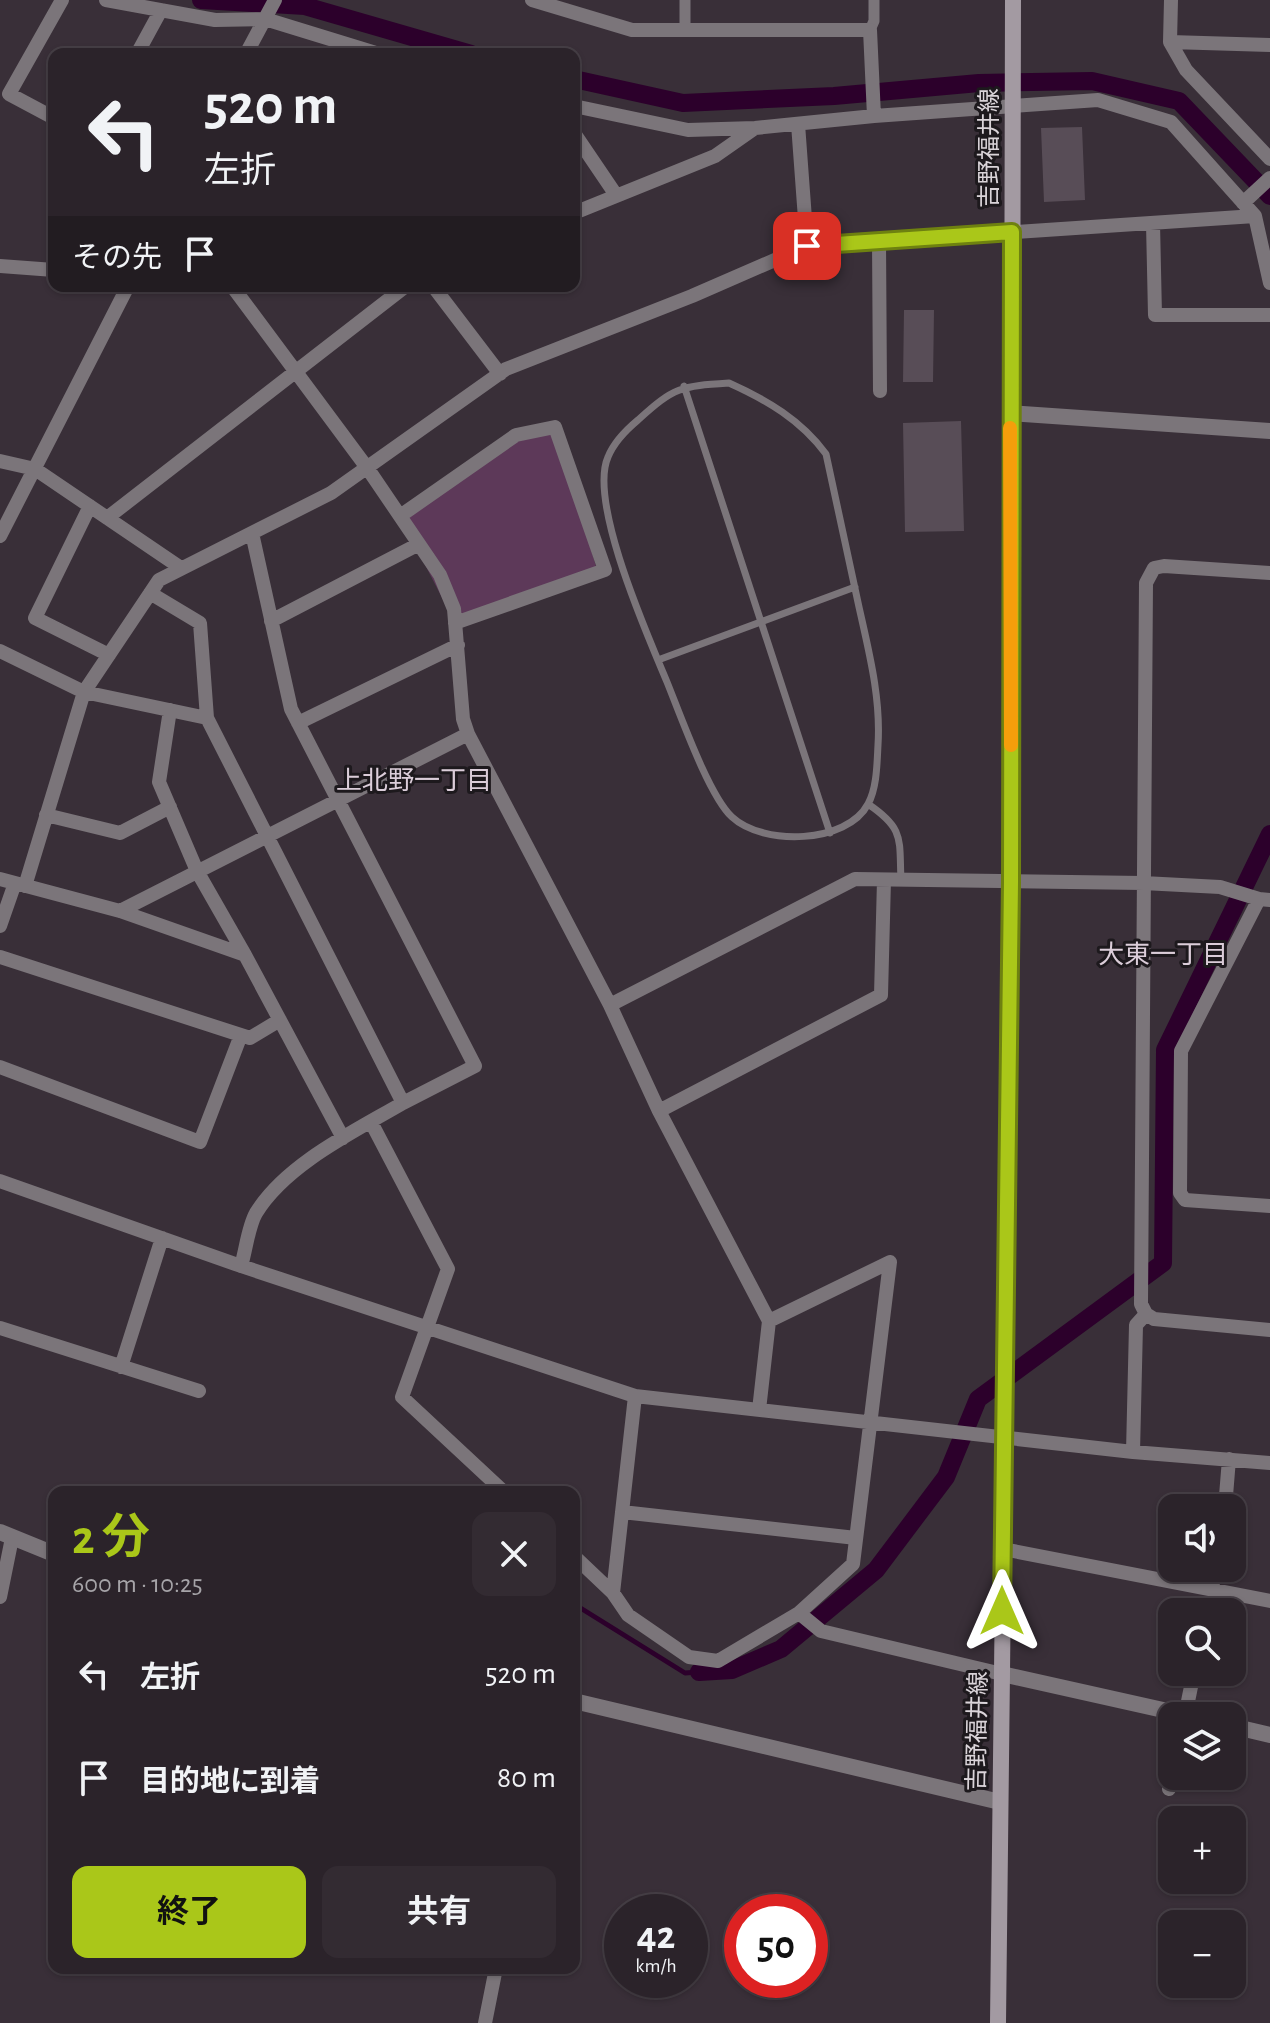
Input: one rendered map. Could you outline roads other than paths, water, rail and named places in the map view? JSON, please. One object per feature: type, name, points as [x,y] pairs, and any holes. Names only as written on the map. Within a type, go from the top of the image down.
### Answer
[{"type":"main road","name":"吉野福井線","points":[[998,2023],[1011,882],[1013,0]]},
{"type":"street","points":[[48,115],[9,94],[62,0]]},
{"type":"street","points":[[106,0],[215,20],[270,9],[346,48]]},
{"type":"street","points":[[532,0],[632,30],[870,30]]},
{"type":"street","points":[[685,0],[685,30]]},
{"type":"street","points":[[874,0],[874,21],[870,30],[874,116]]},
{"type":"street","points":[[1171,0],[1170,42],[1186,70],[1270,159]]},
{"type":"street","points":[[252,48],[270,9]]},
{"type":"street","points":[[140,48],[161,10]]},
{"type":"street","points":[[1170,42],[1270,45]]},
{"type":"street","points":[[580,107],[688,130],[755,128],[1098,100],[1171,122],[1255,216],[1270,283]]},
{"type":"street","points":[[798,124],[807,246]]},
{"type":"street","points":[[580,210],[715,156],[755,128]]},
{"type":"street","points":[[580,142],[616,195]]},
{"type":"street","points":[[1243,203],[1270,178]]},
{"type":"street","points":[[0,926],[46,815],[84,692],[159,580],[331,493],[506,369],[692,296],[807,246],[1255,216]]},
{"type":"street","points":[[1153,223],[1155,315],[1270,315]]},
{"type":"street","points":[[879,241],[880,391]]},
{"type":"street","points":[[0,266],[48,267]]},
{"type":"street","points":[[0,536],[125,292]]},
{"type":"street","points":[[236,292],[368,469],[440,575],[454,609],[463,719],[468,734],[610,1005],[659,1111],[769,1321],[759,1410]]},
{"type":"street","points":[[107,518],[398,292]]},
{"type":"street","points":[[438,292],[500,374]]},
{"type":"street","points":[[1010,413],[1270,431]]},
{"type":"street","points":[[400,516],[516,435],[555,427],[605,570],[455,623]]},
{"type":"street","points":[[0,461],[35,469],[181,568]]},
{"type":"street","points":[[90,506],[35,618],[109,655]]},
{"type":"street","points":[[241,1266],[255,1215],[280,1182],[343,1138],[475,1066],[291,709],[252,533]]},
{"type":"street","points":[[271,621],[419,544]]},
{"type":"street","points":[[1270,573],[1164,566],[1154,568],[1149,574],[1145,591],[1141,1304],[1146,1314],[1154,1319],[1270,1330]]},
{"type":"street","points":[[150,593],[200,623],[207,718],[403,1103]]},
{"type":"street","points":[[298,723],[458,645]]},
{"type":"street","points":[[0,651],[84,692],[207,718]]},
{"type":"street","points":[[170,710],[159,782],[197,871],[343,1138]]},
{"type":"street","points":[[120,911],[468,734]]},
{"type":"street","points":[[46,815],[120,833],[170,807]]},
{"type":"street","points":[[0,879],[120,911],[245,955]]},
{"type":"street","points":[[610,1005],[855,879],[1143,883],[1220,887],[1264,899],[1181,1051],[1180,1193],[1185,1200],[1270,1206]]},
{"type":"street","points":[[659,1111],[881,995],[884,880]]},
{"type":"street","points":[[0,957],[250,1038],[280,1020]]},
{"type":"street","points":[[0,1067],[200,1142],[241,1035]]},
{"type":"street","points":[[371,1122],[448,1269],[402,1397],[498,1486]]},
{"type":"street","points":[[0,1181],[241,1266],[635,1396],[1133,1452],[1270,1463]]},
{"type":"street","points":[[121,1367],[162,1238]]},
{"type":"street","points":[[580,1562],[613,1593],[628,1615],[689,1657],[718,1661],[799,1613],[853,1564],[890,1262],[769,1321]]},
{"type":"street","points":[[1133,1452],[1136,1325],[1146,1314]]},
{"type":"street","points":[[0,1328],[199,1391]]},
{"type":"street","points":[[613,1593],[635,1396]]},
{"type":"street","points":[[1226,1494],[1229,1459]]},
{"type":"street","points":[[622,1512],[856,1538]]},
{"type":"street","points":[[0,1597],[6,1535],[48,1552]]},
{"type":"street","points":[[1003,1549],[1270,1601]]},
{"type":"street","points":[[1210,1598],[1213,1582]]},
{"type":"street","points":[[799,1613],[821,1631],[1158,1709]]},
{"type":"street","points":[[580,1702],[1000,1802]]},
{"type":"street","points":[[1246,1729],[1270,1735]]},
{"type":"street","points":[[485,2023],[495,1974]]},
{"type":"lane","points":[[729,383],[768,400],[814,437],[826,454],[875,678],[879,741],[875,779],[868,804],[851,823],[830,833],[787,837],[760,832],[733,818],[716,795],[626,583],[603,488],[607,459],[623,433],[658,401],[684,386],[729,383]]},
{"type":"lane","points":[[684,386],[830,833]]},
{"type":"lane","points":[[658,660],[855,587]]},
{"type":"lane","points":[[868,804],[887,817],[899,834],[901,880]]},
{"type":"waterway","points":[[201,0],[305,6],[450,48]]},
{"type":"waterway","points":[[580,80],[683,103],[834,96],[979,83],[1092,81],[1179,101],[1270,196]]},
{"type":"waterway","points":[[699,1672],[732,1670],[781,1649],[876,1570],[946,1477],[978,1399],[1163,1263],[1165,1050],[1270,834]]},
{"type":"waterway","points":[[580,1608],[685,1673],[699,1672]]},
{"type":"district","name":"上北野一丁目","points":[[414,780]]},
{"type":"district","name":"大東一丁目","points":[[1163,954]]}]
